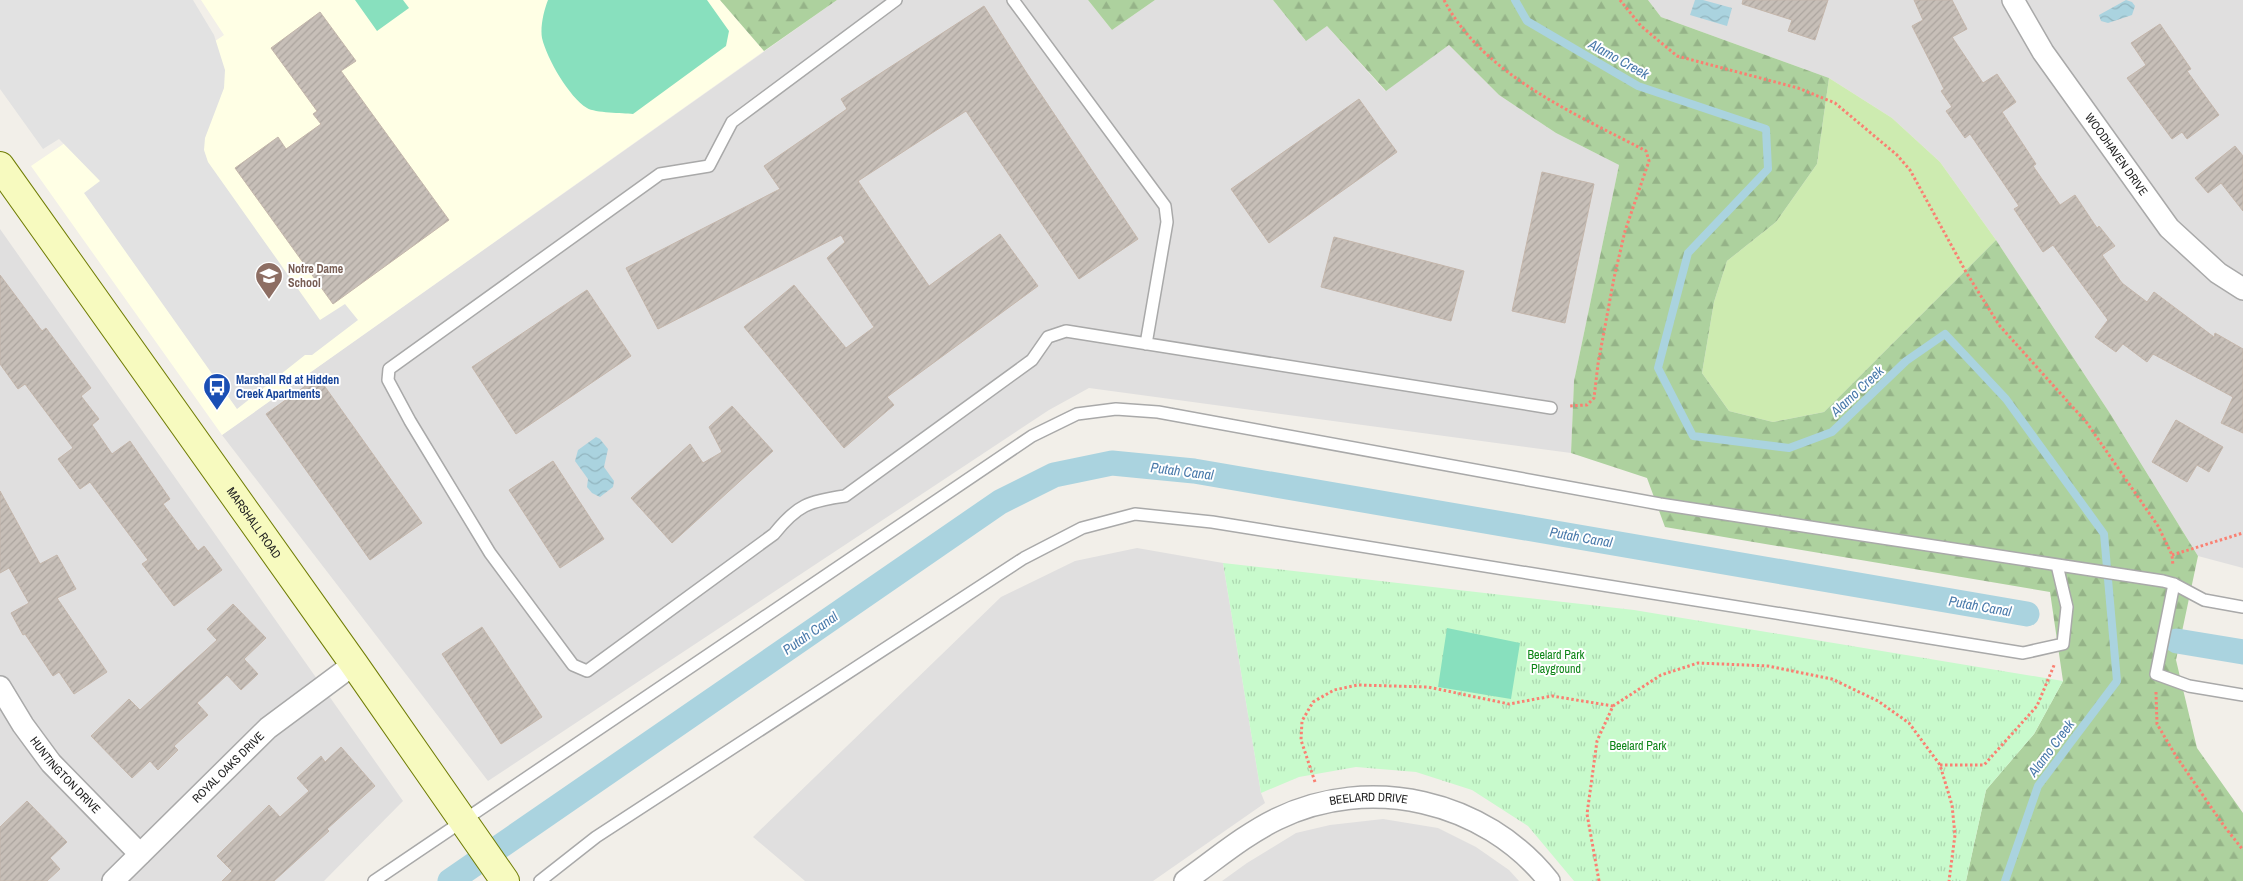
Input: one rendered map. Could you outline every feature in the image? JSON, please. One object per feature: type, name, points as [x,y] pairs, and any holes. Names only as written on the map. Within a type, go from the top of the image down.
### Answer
[{"type":"street","name":"WOODHAVEN DRIVE","points":[[2013,0],[2043,52],[2169,228],[2218,273],[2243,288]]},
{"type":"street","name":"MARSHALL ROAD","points":[[0,166],[354,664],[505,881]]},
{"type":"street","name":"ROYAL OAKS DRIVE","points":[[113,881],[268,728],[354,664]]},
{"type":"street","name":"HUNTINGTON DRIVE","points":[[0,687],[23,725],[51,763],[140,854]]},
{"type":"street","name":"BEELARD DRIVE","points":[[1185,881],[1276,820],[1321,802],[1367,797],[1409,799],[1453,811],[1509,842],[1529,859],[1548,881]]},
{"type":"lane","points":[[896,0],[732,122],[709,166],[660,174],[389,369],[388,380],[410,421],[490,553],[573,665],[587,671],[774,534],[788,516],[818,500],[845,496],[1032,360],[1048,337],[1066,331],[1551,408]]},
{"type":"lane","points":[[1013,0],[1165,206],[1167,222],[1146,344]]},
{"type":"lane","points":[[374,881],[464,822],[550,761],[678,677],[1032,436],[1077,414],[1116,409],[1158,412],[1660,504],[2174,584],[2204,600],[2243,607]]},
{"type":"lane","points":[[540,881],[596,837],[1024,558],[1082,528],[1135,514],[1212,522],[2022,653],[2063,644],[2067,607],[2057,565]]},
{"type":"lane","points":[[2174,584],[2156,674],[2189,686],[2243,695]]},
{"type":"path","points":[[1444,0],[1452,16],[1490,57],[1531,90],[1646,151],[1649,161],[1625,231],[1614,278],[1598,364],[1594,398],[1587,404],[1551,408]]},
{"type":"path","points":[[1620,0],[1641,26],[1677,56],[1798,88],[1835,103],[1897,155],[1910,170],[1966,272],[1999,325],[2086,423],[2158,526],[2172,555],[2174,584]]},
{"type":"path","points":[[2172,555],[2243,533]]},
{"type":"path","points":[[1940,765],[1984,766],[2037,706],[2063,644]]},
{"type":"path","points":[[1599,881],[1587,814],[1597,741],[1613,706],[1661,675],[1698,663],[1768,666],[1832,679],[1878,701],[1909,723],[1940,765],[1952,805],[1955,835],[1949,881]]},
{"type":"path","points":[[2156,674],[2157,724],[2192,780],[2243,850]]},
{"type":"path","points":[[1321,802],[1301,740],[1302,721],[1314,702],[1334,690],[1358,686],[1428,687],[1509,704],[1552,696],[1613,706]]},
{"type":"shaded area","points":[[0,0],[193,0],[214,35],[225,70],[224,88],[205,138],[204,150],[208,162],[320,320],[345,304],[358,320],[312,355],[305,355],[237,409],[84,193],[100,181],[59,139],[43,149],[0,89]]},
{"type":"shaded area","name":"Notre Dame School","points":[[201,0],[720,0],[764,51],[222,435],[31,166],[224,35]]},
{"type":"shaded area","points":[[837,0],[1088,0],[1112,30],[1155,0],[1273,0],[1305,40],[1327,26],[1385,91],[1449,45],[1499,95],[1556,133],[1619,165],[1574,381],[1571,453],[1089,388],[1049,410],[488,781],[222,435]]},
{"type":"shaded area","points":[[1648,0],[2243,0],[2243,568],[2198,556],[2111,415],[1996,240],[1940,162],[1892,118],[1829,78],[1661,17]]},
{"type":"shaded area","points":[[0,229],[403,801],[324,881],[0,881]]},
{"type":"shaded area","points":[[1137,548],[1223,563],[1261,793],[1265,803],[1153,881],[805,881],[753,837],[1001,597],[1075,561]]},
{"type":"shaded area","points":[[1383,819],[1438,828],[1476,847],[1509,870],[1519,881],[1222,881],[1296,833],[1330,825]]},
{"type":"green space","points":[[355,0],[403,0],[409,8],[377,31]]},
{"type":"green space","points":[[548,0],[707,0],[729,31],[726,46],[633,114],[591,110],[580,103],[566,87],[545,47],[542,29]]},
{"type":"green space","points":[[720,0],[837,0],[764,51]]},
{"type":"green space","points":[[1088,0],[1155,0],[1112,30]]},
{"type":"green space","points":[[1273,0],[1648,0],[1661,17],[1829,78],[1817,164],[1776,222],[1727,261],[1714,302],[1702,373],[1729,411],[1773,422],[1824,412],[1996,240],[2111,415],[2198,556],[2176,660],[2197,748],[2243,813],[2243,881],[1966,881],[1986,790],[2034,734],[2063,681],[2050,592],[1665,527],[1647,478],[1571,453],[1574,381],[1619,165],[1556,133],[1499,95],[1449,45],[1386,91],[1327,26],[1306,41]]},
{"type":"green space","points":[[1829,78],[1892,118],[1940,162],[1996,240],[1824,412],[1773,422],[1729,411],[1702,373],[1714,302],[1727,261],[1776,222],[1817,164]]},
{"type":"green space","name":"Beelard Park","points":[[1223,563],[1634,610],[2063,681],[2034,734],[1986,790],[1966,881],[1574,881],[1528,826],[1472,790],[1416,772],[1356,767],[1299,777],[1261,793]]},
{"type":"green space","points":[[1447,628],[1520,643],[1511,699],[1438,687]]},
{"type":"water","points":[[1695,0],[1703,0],[1732,8],[1727,26],[1690,15]]},
{"type":"water","points":[[2126,0],[2132,2],[2135,6],[2132,15],[2108,23],[2101,21],[2099,15]]},
{"type":"water","points":[[596,437],[608,449],[604,467],[614,481],[613,487],[600,497],[592,493],[587,487],[588,479],[575,461],[578,450]]},
{"type":"building","points":[[1743,0],[1828,0],[1815,40],[1788,31],[1792,20],[1742,4]]},
{"type":"building","points":[[1914,0],[1952,0],[1967,29],[1952,37],[1983,83],[1997,74],[2016,102],[2002,112],[2036,164],[2033,166],[2060,205],[2075,195],[2097,228],[2099,226],[2115,246],[2102,255],[2122,283],[2147,302],[2154,292],[2214,337],[2215,333],[2243,349],[2243,433],[2221,423],[2233,397],[2153,354],[2147,362],[2123,344],[2116,352],[2095,337],[2108,320],[2053,245],[2043,252],[2014,209],[2019,206],[1970,134],[1965,138],[1946,111],[1952,107],[1941,91],[1944,89],[1912,26],[1923,20]]},
{"type":"building","points":[[984,6],[1138,239],[1079,279],[966,111],[858,181],[929,286],[1000,234],[1038,286],[887,397],[894,405],[844,448],[744,327],[794,285],[846,348],[874,327],[827,258],[845,242],[841,235],[658,329],[626,268],[780,189],[764,166],[847,109],[841,99]]},
{"type":"building","points":[[320,12],[356,61],[341,71],[449,220],[333,304],[235,168],[278,137],[286,149],[321,124],[313,114],[317,111],[271,48]]},
{"type":"building","points":[[2160,24],[2191,69],[2187,71],[2219,115],[2187,139],[2182,132],[2172,139],[2127,78],[2146,65],[2131,43]]},
{"type":"building","points":[[1359,99],[1397,152],[1269,243],[1231,189]]},
{"type":"building","points":[[2235,146],[2243,156],[2243,211],[2221,183],[2208,193],[2195,178]]},
{"type":"building","points":[[1542,172],[1594,184],[1565,323],[1512,311]]},
{"type":"building","points":[[1334,237],[1464,271],[1451,321],[1321,287]]},
{"type":"building","points":[[0,275],[42,331],[46,328],[91,388],[81,396],[99,419],[92,425],[112,454],[130,441],[170,499],[163,504],[198,551],[204,546],[222,570],[174,606],[142,564],[148,560],[90,482],[80,489],[58,459],[73,448],[25,384],[18,389],[0,364]]},
{"type":"building","points":[[587,290],[631,356],[516,434],[472,367]]},
{"type":"building","points":[[318,377],[422,523],[370,560],[266,414]]},
{"type":"building","points":[[732,406],[773,451],[672,543],[631,498],[690,444],[703,463],[722,452],[709,427]]},
{"type":"building","points":[[2176,420],[2223,447],[2209,472],[2197,465],[2187,482],[2152,462]]},
{"type":"building","points":[[553,461],[604,539],[560,568],[509,490]]},
{"type":"building","points":[[0,491],[40,564],[57,555],[76,589],[57,598],[107,672],[74,694],[59,672],[53,676],[25,634],[23,635],[11,613],[29,603],[9,568],[0,573]]},
{"type":"building","points":[[233,604],[266,638],[244,659],[258,674],[241,690],[227,675],[197,703],[208,715],[174,746],[178,750],[158,770],[150,761],[132,778],[91,736],[129,699],[140,710],[217,640],[207,629]]},
{"type":"building","points":[[482,627],[542,717],[501,744],[442,654]]},
{"type":"building","points":[[341,747],[375,786],[327,829],[329,831],[274,881],[222,881],[232,871],[217,856],[269,805],[280,817],[309,791],[297,778],[321,756],[325,762]]},
{"type":"building","points":[[27,801],[67,842],[50,858],[60,869],[47,881],[0,881],[0,827]]},
{"type":"waterway","name":"Alamo Creek","points":[[1515,0],[1527,21],[1638,86],[1766,129],[1768,169],[1688,253],[1658,368],[1693,436],[1789,448],[1832,432],[1906,361],[1945,334],[2006,399],[2104,534],[2117,681],[2038,786],[2005,881]]},
{"type":"waterway","name":"Putah Canal","points":[[450,881],[1000,502],[1054,475],[1112,463],[1194,471],[2027,614]]},
{"type":"waterway","name":"Putah Canal","points":[[2177,641],[2243,652]]},
{"type":"place","name":"Notre Dame School","points":[[269,300]]},
{"type":"place","name":"Marshall Rd at Hidden Creek Apartments","points":[[217,411]]},
{"type":"park label","name":"Beelard Park Playground","points":[[1556,662]]}]
